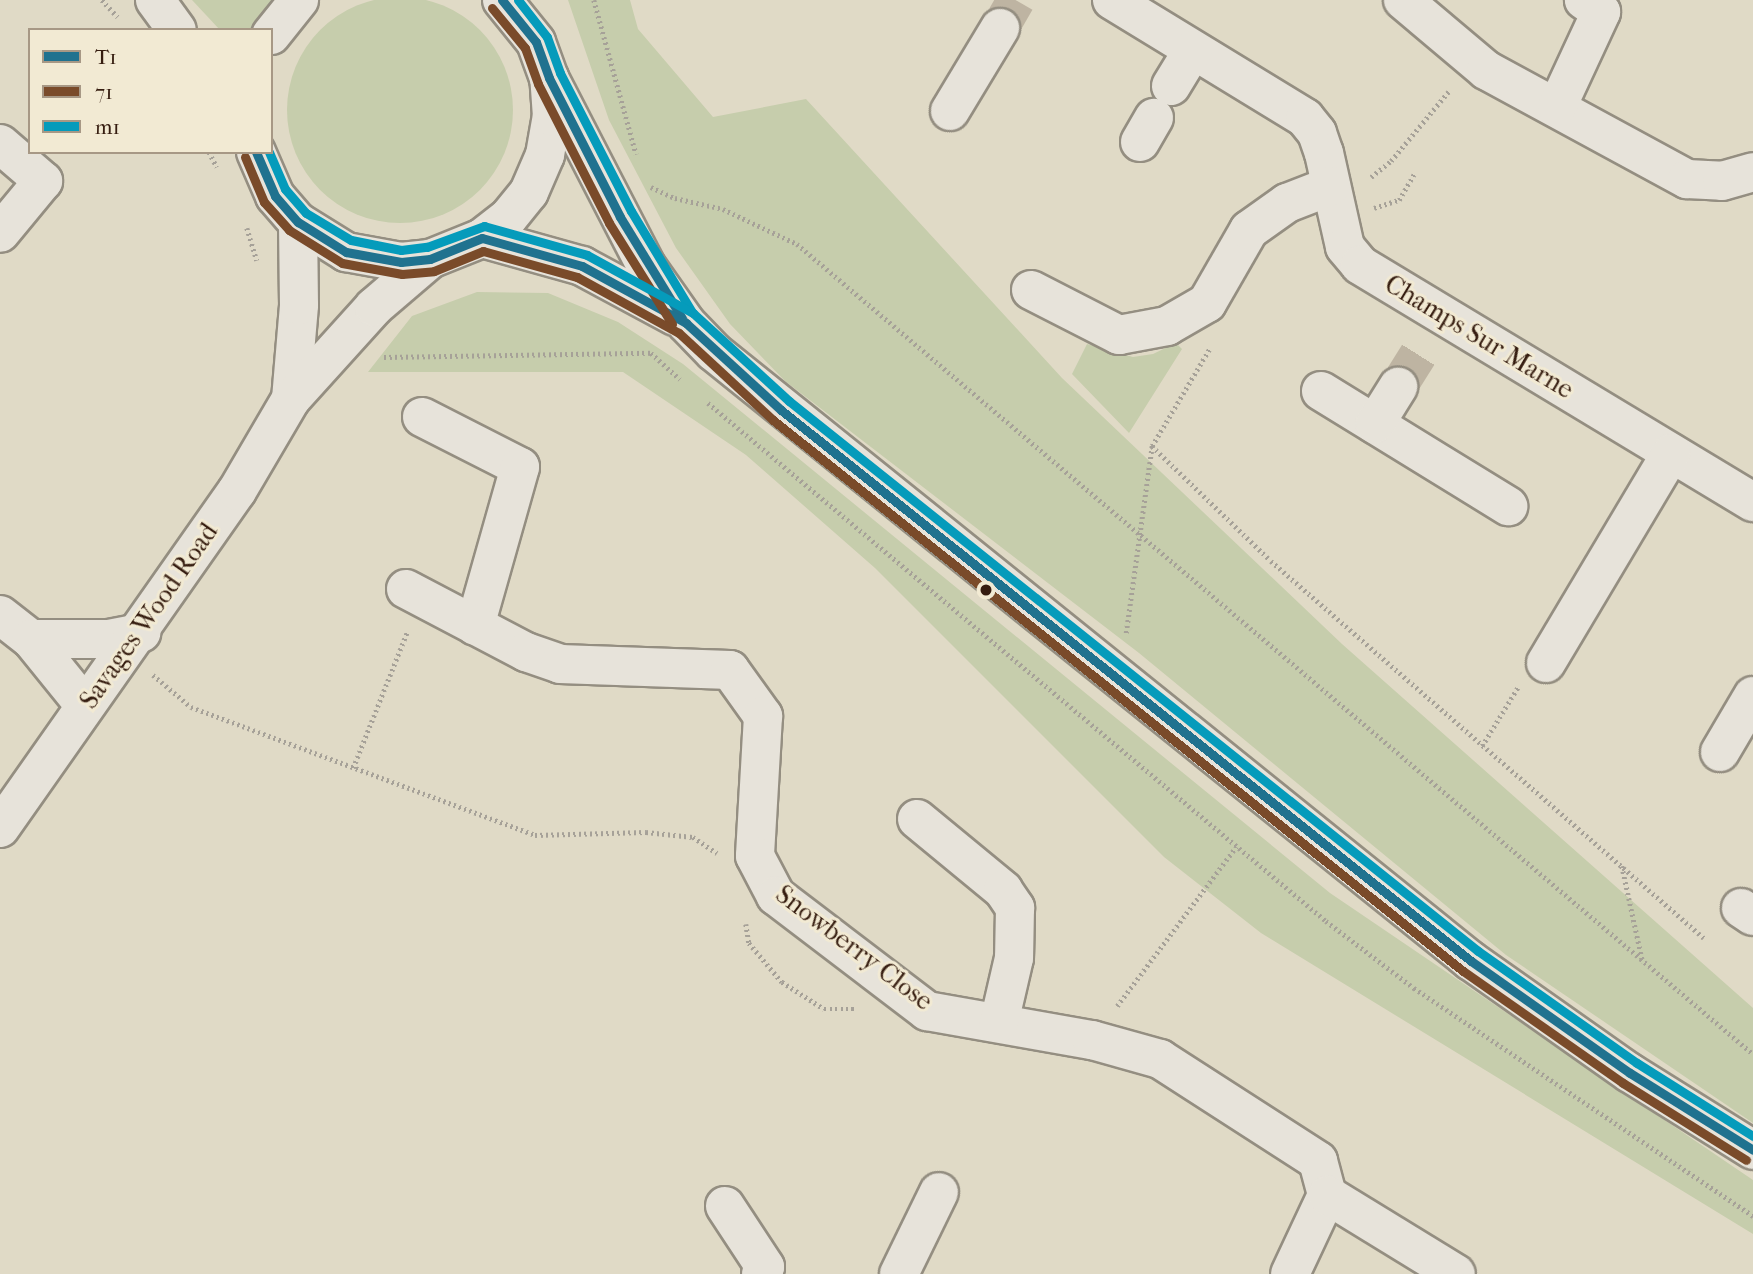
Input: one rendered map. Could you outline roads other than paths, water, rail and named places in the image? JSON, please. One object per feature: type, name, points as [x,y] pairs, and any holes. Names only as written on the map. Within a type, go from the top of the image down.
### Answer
[{"type":"street","points":[[155,0],[176,28]]},
{"type":"street","points":[[273,32],[299,0]]},
{"type":"street","points":[[502,0],[535,41],[548,78],[646,266],[686,323],[781,410],[1471,961],[1630,1073],[1753,1150]]},
{"type":"street","points":[[535,41],[540,0]]},
{"type":"street","name":"Champs Sur Marne","points":[[1112,0],[1305,118],[1317,133],[1345,247],[1360,265],[1434,330],[1671,453],[1753,502]]},
{"type":"street","points":[[1403,0],[1473,60],[1687,179],[1722,181],[1753,172]]},
{"type":"street","points":[[1557,107],[1601,12],[1584,0]]},
{"type":"street","points":[[950,111],[1000,28]]},
{"type":"street","points":[[1155,115],[1193,50]]},
{"type":"street","points":[[257,154],[275,196],[298,222],[346,252],[401,262],[430,259],[482,238],[508,218],[529,192],[545,155],[552,117],[548,78]]},
{"type":"street","points":[[0,144],[43,180],[0,233]]},
{"type":"street","points":[[1031,289],[1119,335],[1167,326],[1207,303],[1249,230],[1287,203],[1334,200]]},
{"type":"street","name":"Savages Wood Road","points":[[291,400],[299,304],[298,222]]},
{"type":"street","points":[[482,238],[582,266],[686,323]]},
{"type":"street","name":"Savages Wood Road","points":[[0,828],[237,491],[291,400],[374,307],[430,259]]},
{"type":"street","points":[[1375,424],[1398,387]]},
{"type":"street","points":[[1321,391],[1508,506]]},
{"type":"street","points":[[422,417],[520,467],[475,626]]},
{"type":"street","points":[[1546,663],[1671,453]]},
{"type":"street","name":"Snowberry Close","points":[[414,592],[475,626],[560,664],[730,670],[763,716],[755,856],[776,896],[927,1011],[1092,1040],[1160,1059],[1318,1161],[1327,1195]]},
{"type":"street","points":[[0,615],[32,639],[85,706]]},
{"type":"street","points":[[32,639],[109,639],[133,642]]},
{"type":"street","points":[[1720,752],[1753,696]]},
{"type":"street","points":[[917,819],[1003,890],[1015,908],[1014,958],[999,1023]]},
{"type":"street","points":[[899,1274],[939,1192]]},
{"type":"street","points":[[1290,1274],[1327,1195],[1456,1274]]},
{"type":"street","points":[[725,1206],[765,1267],[761,1274]]},
{"type":"tunnel","points":[[1000,28],[1016,0]]},
{"type":"tunnel","points":[[1398,387],[1425,344]]}]
